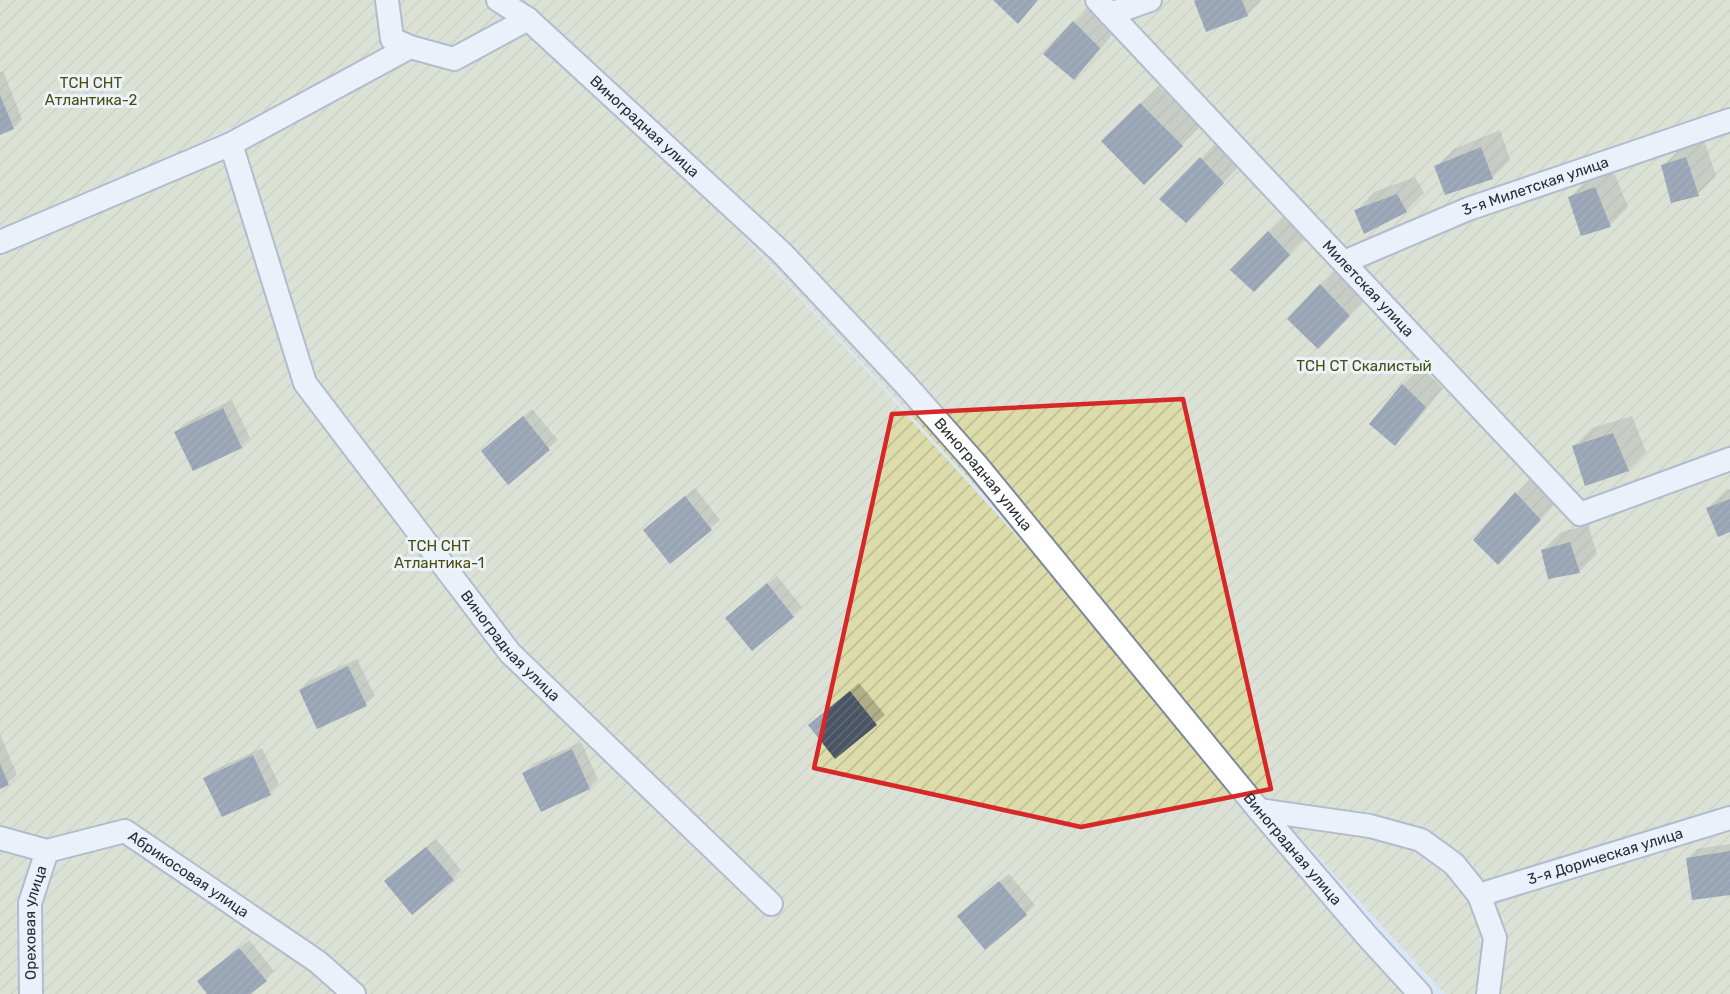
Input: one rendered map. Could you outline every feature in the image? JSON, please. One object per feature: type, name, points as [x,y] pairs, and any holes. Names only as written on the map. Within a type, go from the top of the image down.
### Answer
[{"type":"lane","points":[[387,0],[392,39],[454,59],[528,19]]},
{"type":"lane","name":"Виноградная улица","points":[[498,0],[528,19],[782,254],[906,385],[976,464],[1259,810],[1366,936],[1420,994]]},
{"type":"lane","points":[[1104,7],[1150,0]]},
{"type":"lane","name":"Милетская улица","points":[[1104,7],[1580,514],[1730,459]]},
{"type":"lane","points":[[0,242],[231,144],[410,46]]},
{"type":"lane","name":"3-я Милетская улица","points":[[1344,262],[1468,209],[1730,120]]},
{"type":"lane","name":"Виноградная улица","points":[[231,144],[305,383],[510,653],[771,904]]},
{"type":"lane","points":[[1259,810],[1370,826],[1421,840],[1454,864],[1479,895],[1495,938],[1488,994]]},
{"type":"lane","name":"3-я Дорическая улица","points":[[1479,895],[1730,818]]},
{"type":"lane","name":"Абрикосовая улица","points":[[47,851],[125,831],[318,962],[354,994]]},
{"type":"lane","points":[[0,837],[47,851]]},
{"type":"lane","name":"Ореховая улица","points":[[31,994],[30,903],[47,851]]},
{"type":"highlighted area","points":[[1183,399],[1271,789],[1081,827],[814,768],[892,414]]},
{"type":"green space","points":[[0,0],[1730,0],[1730,994],[1445,994],[624,105],[1434,994],[0,994],[0,244],[398,52],[0,234]]},
{"type":"building","points":[[993,0],[1038,0],[1018,24]]},
{"type":"building","points":[[1242,0],[1248,16],[1206,32],[1194,1]]},
{"type":"building","points":[[1073,21],[1100,48],[1074,80],[1043,54]]},
{"type":"building","points":[[0,95],[14,129],[0,135]]},
{"type":"building","points":[[1140,103],[1183,146],[1144,185],[1101,141]]},
{"type":"building","points":[[1481,147],[1493,179],[1445,195],[1434,166]]},
{"type":"building","points":[[1200,157],[1224,183],[1186,223],[1159,199]]},
{"type":"building","points":[[1686,157],[1699,196],[1671,203],[1661,165]]},
{"type":"building","points":[[1595,187],[1611,227],[1581,236],[1568,197]]},
{"type":"building","points":[[1397,194],[1407,212],[1364,234],[1354,210]]},
{"type":"building","points":[[1268,231],[1290,255],[1254,292],[1230,270]]},
{"type":"building","points":[[1320,284],[1350,316],[1318,349],[1287,319]]},
{"type":"building","points":[[1402,384],[1426,407],[1395,446],[1369,424]]},
{"type":"building","points":[[223,408],[242,448],[193,471],[174,432]]},
{"type":"building","points":[[523,416],[550,450],[508,485],[481,451]]},
{"type":"building","points":[[1613,433],[1629,471],[1585,486],[1572,446]]},
{"type":"building","points":[[1515,492],[1541,520],[1498,565],[1473,540]]},
{"type":"building","points":[[685,496],[712,530],[670,564],[643,530]]},
{"type":"building","points":[[1730,499],[1730,532],[1718,537],[1706,508]]},
{"type":"building","points":[[1570,542],[1580,573],[1548,579],[1541,550]]},
{"type":"building","points":[[767,583],[794,617],[752,651],[725,618]]},
{"type":"building","points":[[348,666],[367,706],[317,729],[299,690]]},
{"type":"building","points":[[850,691],[877,725],[835,759],[808,725]]},
{"type":"building","points":[[572,749],[590,789],[541,812],[522,773]]},
{"type":"building","points":[[253,755],[271,795],[222,817],[203,778]]},
{"type":"building","points":[[0,764],[9,785],[0,789]]},
{"type":"building","points":[[426,847],[454,880],[412,915],[384,881]]},
{"type":"building","points":[[1730,851],[1730,895],[1692,900],[1686,858]]},
{"type":"building","points":[[999,881],[1027,915],[985,950],[957,916]]},
{"type":"building","points":[[239,948],[267,981],[250,994],[207,994],[197,981]]},
{"type":"park label","name":"ТСН СНТ Атлантика-2","points":[[91,92]]},
{"type":"park label","name":"ТСН СТ Скалистый","points":[[1364,366]]},
{"type":"park label","name":"ТСН СНТ Атлантика-1","points":[[439,554]]}]
